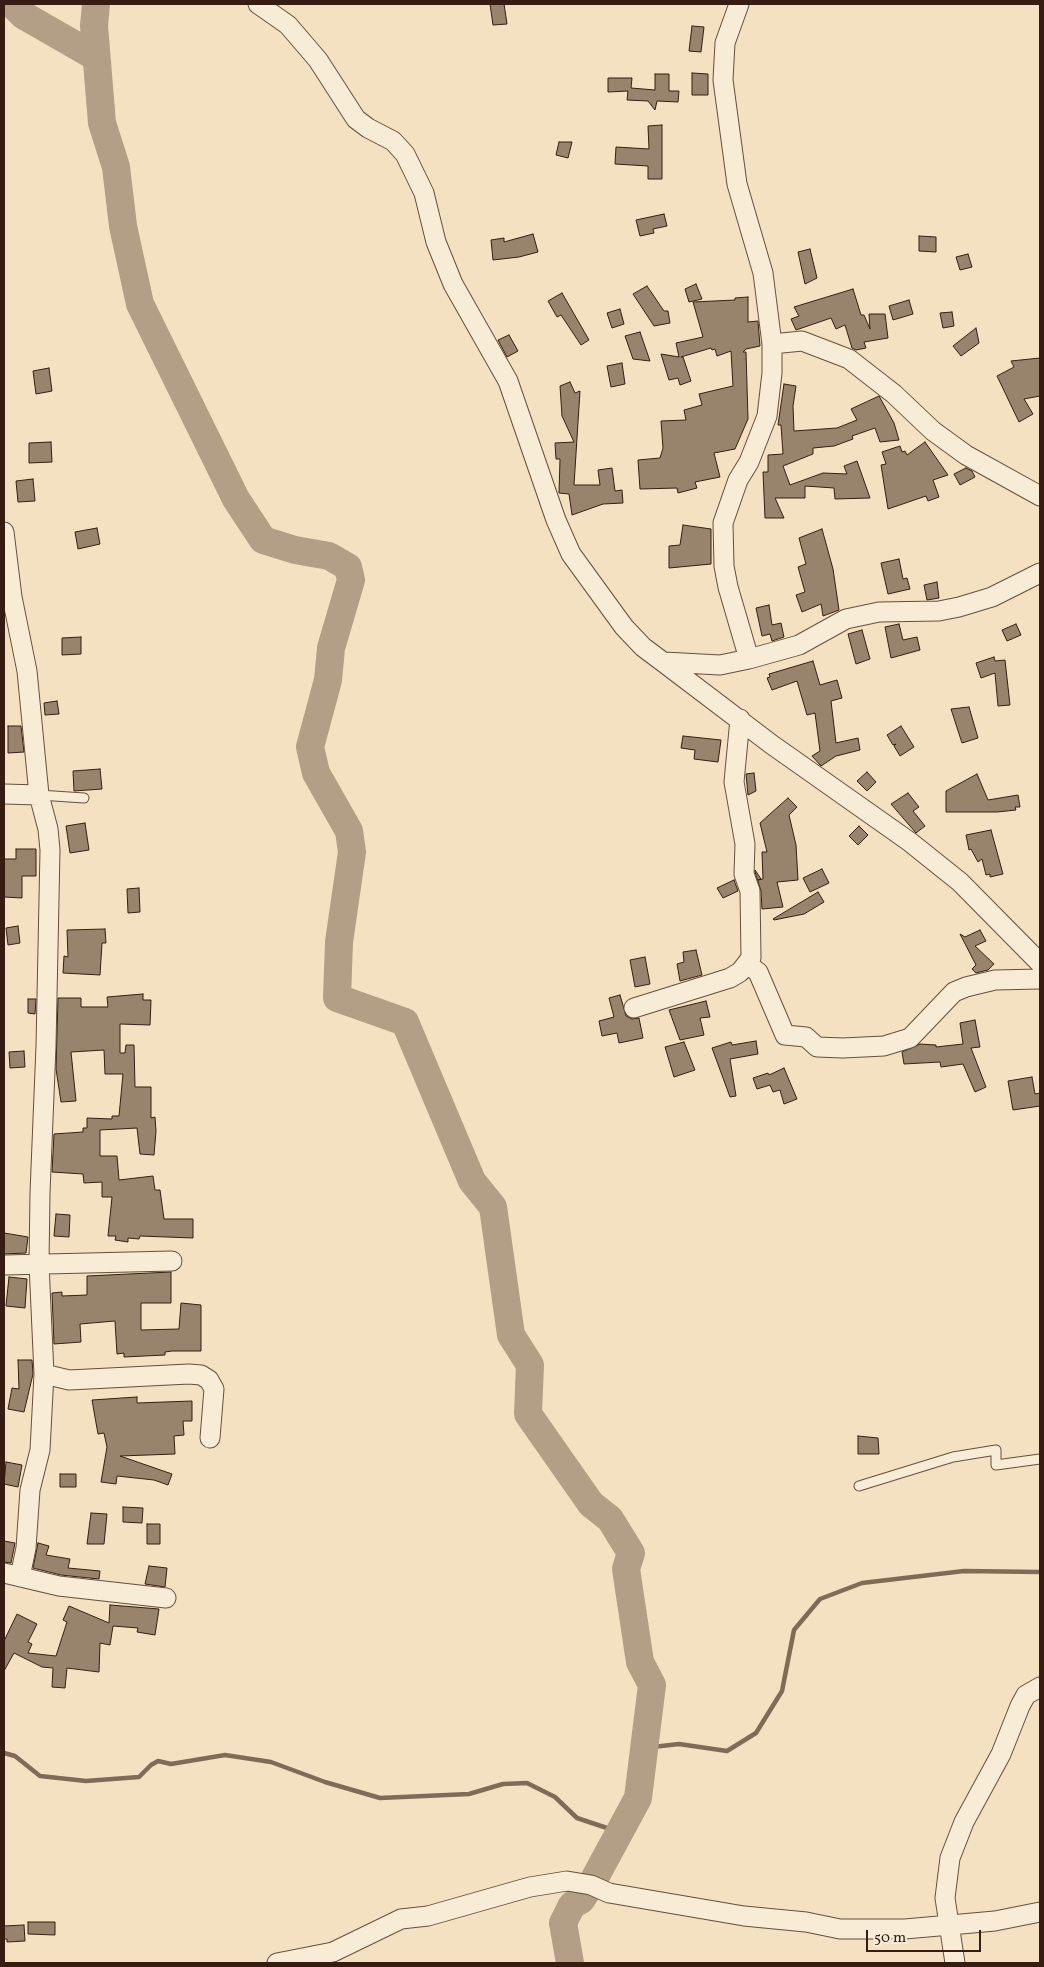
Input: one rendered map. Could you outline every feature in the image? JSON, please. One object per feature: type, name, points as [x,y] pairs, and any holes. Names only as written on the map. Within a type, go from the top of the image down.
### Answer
[{"type":"street","points":[[258,4],[268,9],[294,32],[318,60],[356,119],[368,128],[393,140],[405,154],[424,193],[436,242],[453,284],[508,381],[556,520],[572,554],[624,627],[643,647],[662,662],[910,842],[960,882],[1036,960],[1040,974]]},
{"type":"street","points":[[739,4],[725,44],[723,80],[737,184],[763,273],[772,344],[772,381],[767,416],[749,462],[738,480],[723,523],[724,566],[728,587],[749,659]]},
{"type":"street","points":[[772,344],[802,341],[850,359],[894,394],[933,431],[966,455],[1040,496]]},
{"type":"street","points":[[4,532],[12,597],[27,671],[39,795],[48,829],[50,850],[39,1264],[44,1374],[40,1450],[30,1490],[26,1548],[12,1575],[59,1586],[166,1598]]},
{"type":"street","points":[[662,662],[720,665],[749,659],[799,645],[846,619],[879,612],[939,610],[959,607],[992,597],[1040,573]]},
{"type":"street","points":[[634,1008],[716,984],[730,978],[748,965],[753,950],[750,892],[744,874],[745,844],[734,782],[740,719]]},
{"type":"street","points":[[4,794],[39,795]]},
{"type":"street","points":[[748,965],[758,972],[786,1035],[806,1037],[817,1047],[884,1046],[910,1038],[954,992],[994,980],[1040,979]]},
{"type":"street","points":[[4,1265],[172,1261]]},
{"type":"street","points":[[44,1374],[69,1380],[189,1374],[201,1376],[209,1380],[214,1389],[210,1438]]},
{"type":"street","points":[[954,1963],[945,1898],[950,1858],[964,1822],[1001,1754],[1026,1695],[1040,1688]]},
{"type":"street","points":[[277,1963],[333,1952],[401,1919],[428,1916],[530,1888],[568,1881],[591,1885],[609,1893],[744,1916],[806,1922],[840,1930],[905,1930],[995,1921],[1040,1912]]},
{"type":"lane","points":[[39,795],[84,798]]},
{"type":"lane","points":[[859,1486],[953,1457],[996,1450],[996,1465],[1040,1459]]},
{"type":"building","points":[[490,4],[504,4],[507,24],[493,25]]},
{"type":"building","points":[[692,26],[704,27],[701,52],[689,51]]},
{"type":"building","points":[[692,73],[708,74],[708,95],[692,95]]},
{"type":"building","points":[[655,74],[669,74],[669,91],[679,91],[678,102],[657,101],[655,110],[648,101],[627,100],[628,91],[608,92],[608,78],[632,78],[631,88],[655,90]]},
{"type":"building","points":[[662,125],[662,179],[648,179],[648,166],[615,164],[616,147],[649,149],[648,126]]},
{"type":"building","points":[[559,142],[572,142],[568,158],[556,155]]},
{"type":"building","points":[[664,214],[667,226],[653,229],[654,233],[640,236],[636,220]]},
{"type":"building","points":[[533,234],[538,252],[519,257],[493,260],[491,240],[504,238],[504,242]]},
{"type":"building","points":[[919,236],[936,237],[936,252],[919,251]]},
{"type":"building","points":[[810,249],[817,278],[805,284],[798,252]]},
{"type":"building","points":[[968,254],[972,267],[960,270],[956,257]]},
{"type":"building","points":[[696,284],[702,299],[689,302],[685,289]]},
{"type":"building","points":[[647,286],[664,311],[668,311],[670,323],[654,326],[633,294]]},
{"type":"building","points":[[853,289],[861,315],[864,315],[870,329],[869,314],[885,314],[888,338],[864,342],[866,348],[856,350],[852,348],[845,325],[836,329],[831,318],[796,330],[791,319],[799,316],[794,307]]},
{"type":"building","points":[[562,293],[589,340],[581,345],[561,315],[557,317],[548,301]]},
{"type":"building","points":[[748,297],[748,322],[758,321],[760,346],[746,349],[743,352],[746,352],[748,419],[735,449],[714,453],[720,477],[695,482],[697,488],[678,493],[677,488],[640,489],[638,460],[660,458],[663,448],[661,421],[686,420],[684,410],[702,405],[699,394],[733,386],[731,351],[717,356],[715,349],[712,350],[711,348],[681,357],[683,357],[691,381],[680,385],[678,378],[669,380],[661,354],[679,357],[676,343],[703,337],[693,302],[735,300],[735,298]]},
{"type":"building","points":[[909,300],[913,314],[893,320],[889,306]]},
{"type":"building","points":[[620,309],[624,324],[612,328],[607,313]]},
{"type":"building","points":[[952,312],[954,326],[943,328],[940,313]]},
{"type":"building","points":[[976,328],[979,343],[961,356],[953,346]]},
{"type":"building","points":[[640,332],[650,361],[633,359],[625,336]]},
{"type":"building","points":[[509,335],[518,351],[507,357],[498,340]]},
{"type":"building","points":[[1040,358],[1040,396],[1024,399],[1033,414],[1019,422],[997,376],[1014,367],[1011,361]]},
{"type":"building","points":[[622,363],[625,384],[611,387],[607,366]]},
{"type":"building","points":[[49,368],[52,391],[36,394],[33,371]]},
{"type":"building","points":[[570,382],[575,393],[580,391],[574,485],[600,485],[598,470],[612,468],[615,491],[622,490],[623,503],[603,504],[572,515],[569,494],[559,493],[560,459],[556,459],[555,443],[574,442],[562,416],[560,386]]},
{"type":"building","points":[[784,384],[796,386],[793,406],[794,431],[837,428],[857,420],[851,409],[879,396],[894,423],[899,440],[880,442],[875,428],[852,436],[853,439],[834,446],[813,448],[813,454],[783,466],[790,485],[823,473],[847,474],[844,466],[857,461],[870,498],[835,499],[834,488],[805,486],[805,498],[775,498],[784,518],[765,518],[763,472],[768,472],[768,455],[783,454],[781,425],[778,425]]},
{"type":"building","points":[[51,442],[52,462],[29,463],[29,443]]},
{"type":"building","points":[[925,442],[948,475],[933,480],[939,497],[928,501],[926,496],[888,509],[881,465],[886,464],[882,452],[900,446],[902,452],[905,451],[907,455]]},
{"type":"building","points":[[966,468],[972,471],[975,477],[960,485],[954,474]]},
{"type":"building","points":[[33,479],[35,501],[18,502],[16,481]]},
{"type":"building","points":[[683,525],[711,529],[711,564],[669,568],[669,546],[680,545]]},
{"type":"building","points":[[97,528],[100,544],[78,549],[75,532]]},
{"type":"building","points":[[822,529],[833,569],[839,610],[823,616],[821,604],[802,612],[796,595],[805,592],[798,567],[806,564],[799,538]]},
{"type":"building","points":[[899,559],[903,579],[907,578],[910,589],[888,594],[881,563]]},
{"type":"building","points":[[937,582],[939,598],[927,600],[924,585]]},
{"type":"building","points":[[769,605],[772,625],[781,623],[784,637],[772,641],[770,634],[762,636],[756,608]]},
{"type":"building","points":[[899,624],[903,640],[917,637],[920,650],[891,658],[885,627]]},
{"type":"building","points":[[1016,624],[1021,635],[1007,641],[1002,630]]},
{"type":"building","points":[[862,630],[870,659],[856,664],[848,634]]},
{"type":"building","points":[[81,637],[81,654],[62,655],[62,638]]},
{"type":"building","points":[[994,657],[995,661],[1005,660],[1010,705],[998,706],[995,673],[981,678],[976,663]]},
{"type":"building","points":[[813,661],[820,685],[837,680],[842,698],[831,701],[836,743],[858,738],[860,750],[836,756],[821,766],[812,756],[820,751],[815,713],[807,715],[797,681],[772,690],[767,678],[770,677],[769,674]]},
{"type":"building","points":[[57,701],[59,714],[45,715],[44,703]]},
{"type":"building","points":[[969,707],[978,738],[962,743],[951,709]]},
{"type":"building","points":[[8,726],[21,726],[24,752],[8,753]]},
{"type":"building","points":[[901,726],[914,747],[900,756],[894,746],[896,744],[893,745],[887,735]]},
{"type":"building","points":[[683,736],[721,740],[718,762],[694,759],[695,750],[681,748]]},
{"type":"building","points":[[100,769],[102,789],[74,791],[73,771]]},
{"type":"building","points":[[867,772],[876,782],[867,791],[857,781]]},
{"type":"building","points":[[754,773],[756,791],[748,795],[746,774]]},
{"type":"building","points":[[977,774],[988,800],[1018,795],[1020,807],[1015,807],[1016,810],[997,812],[946,812],[946,791]]},
{"type":"building","points":[[908,793],[919,807],[913,811],[925,826],[916,833],[891,804]]},
{"type":"building","points":[[788,798],[797,807],[789,815],[796,845],[798,880],[777,882],[783,907],[762,909],[761,891],[755,870],[761,879],[758,880],[763,879],[762,852],[767,852],[760,823]]},
{"type":"building","points":[[85,823],[89,850],[70,853],[66,826]]},
{"type":"building","points":[[859,826],[868,835],[858,845],[849,836]]},
{"type":"building","points":[[991,830],[1003,874],[990,877],[990,874],[986,875],[982,859],[978,862],[971,849],[969,850],[966,835]]},
{"type":"building","points":[[16,849],[36,849],[36,876],[22,876],[22,898],[4,897],[4,859],[16,859]]},
{"type":"building","points":[[822,869],[829,883],[810,892],[803,878]]},
{"type":"building","points":[[734,880],[738,891],[723,898],[717,888]]},
{"type":"building","points":[[139,888],[140,912],[128,913],[127,889]]},
{"type":"building","points":[[818,892],[824,902],[804,914],[773,919]]},
{"type":"building","points":[[18,926],[20,943],[8,945],[6,928]]},
{"type":"building","points":[[105,929],[106,943],[102,943],[100,975],[63,973],[64,956],[68,957],[67,930]]},
{"type":"building","points":[[980,930],[986,941],[975,946],[994,964],[988,970],[976,973],[972,969],[976,965],[960,934],[965,937]]},
{"type":"building","points":[[696,950],[702,975],[680,981],[677,964],[684,962],[683,952]]},
{"type":"building","points":[[645,957],[650,984],[635,987],[630,960]]},
{"type":"building","points":[[143,994],[143,1000],[151,1000],[150,1025],[120,1024],[120,1053],[125,1053],[126,1045],[134,1045],[135,1087],[151,1087],[151,1118],[155,1117],[156,1131],[154,1155],[140,1154],[137,1128],[100,1130],[100,1156],[117,1156],[119,1180],[153,1176],[155,1190],[160,1190],[164,1219],[193,1219],[193,1238],[140,1236],[139,1239],[128,1238],[128,1242],[115,1240],[116,1236],[108,1236],[112,1197],[102,1197],[102,1182],[84,1183],[83,1174],[52,1172],[54,1134],[83,1132],[83,1128],[87,1128],[87,1118],[112,1119],[112,1116],[119,1116],[123,1074],[105,1074],[104,1050],[71,1052],[76,1101],[61,1102],[56,1069],[58,998],[81,998],[81,1007],[108,1007],[107,997]]},
{"type":"building","points":[[620,995],[626,1016],[632,1019],[639,1018],[643,1038],[619,1043],[617,1033],[602,1036],[599,1021],[614,1017],[609,998]]},
{"type":"building","points":[[28,999],[36,999],[35,1014],[28,1013]]},
{"type":"building","points":[[706,1001],[710,1017],[700,1018],[704,1035],[680,1040],[669,1010]]},
{"type":"building","points":[[975,1020],[980,1047],[971,1048],[986,1087],[975,1092],[963,1064],[941,1067],[940,1062],[904,1064],[902,1052],[920,1044],[936,1045],[936,1047],[963,1044],[960,1023]]},
{"type":"building","points":[[756,1041],[758,1054],[730,1059],[736,1096],[730,1097],[712,1048],[731,1042],[732,1045]]},
{"type":"building","points":[[684,1042],[695,1070],[674,1077],[665,1047]]},
{"type":"building","points":[[24,1051],[25,1067],[10,1068],[9,1052]]},
{"type":"building","points":[[784,1068],[797,1099],[784,1104],[780,1090],[773,1092],[770,1085],[757,1089],[753,1078],[768,1073],[769,1075]]},
{"type":"building","points":[[1032,1077],[1035,1094],[1040,1093],[1040,1106],[1013,1110],[1008,1081]]},
{"type":"building","points":[[56,1214],[70,1215],[69,1237],[54,1236]]},
{"type":"building","points":[[4,1233],[28,1237],[26,1253],[4,1254]]},
{"type":"building","points":[[171,1272],[171,1303],[141,1303],[141,1330],[179,1329],[181,1303],[201,1305],[201,1351],[172,1351],[165,1352],[165,1355],[124,1357],[124,1353],[117,1354],[115,1321],[80,1324],[81,1342],[54,1344],[52,1293],[62,1292],[62,1296],[87,1295],[87,1276]]},
{"type":"building","points":[[9,1277],[27,1279],[25,1308],[6,1306]]},
{"type":"building","points":[[18,1360],[32,1360],[33,1374],[24,1412],[8,1409],[12,1388],[19,1389]]},
{"type":"building","points":[[137,1397],[137,1403],[192,1401],[192,1421],[183,1421],[184,1435],[174,1436],[175,1454],[120,1456],[172,1474],[168,1485],[154,1480],[117,1476],[116,1484],[101,1482],[107,1447],[104,1433],[98,1434],[92,1400]]},
{"type":"building","points":[[858,1436],[878,1438],[879,1454],[858,1454]]},
{"type":"building","points":[[6,1462],[22,1465],[18,1487],[4,1484]]},
{"type":"building","points":[[60,1474],[76,1474],[76,1487],[60,1487]]},
{"type":"building","points":[[123,1507],[143,1508],[142,1523],[123,1522]]},
{"type":"building","points":[[91,1513],[107,1514],[104,1544],[87,1544]]},
{"type":"building","points":[[147,1524],[160,1524],[160,1544],[147,1544]]},
{"type":"building","points":[[4,1541],[15,1543],[11,1563],[4,1562]]},
{"type":"building","points":[[38,1543],[49,1546],[46,1555],[70,1559],[68,1568],[100,1571],[99,1579],[61,1575],[33,1568]]},
{"type":"building","points":[[149,1566],[167,1568],[165,1587],[145,1584]]},
{"type":"building","points":[[110,1605],[159,1609],[155,1635],[137,1632],[138,1628],[113,1626],[110,1645],[100,1643],[99,1672],[67,1668],[65,1688],[52,1687],[53,1668],[42,1667],[14,1653],[4,1671],[4,1641],[17,1614],[37,1624],[28,1642],[32,1644],[28,1653],[56,1656],[67,1622],[63,1620],[69,1606],[109,1623]]},
{"type":"building","points":[[28,1922],[55,1922],[55,1935],[28,1934]]},
{"type":"building","points":[[24,1925],[25,1941],[7,1942],[7,1939],[4,1939],[4,1926]]},
{"type":"waterway","points":[[12,4],[23,15],[96,57]]},
{"type":"waterway","points":[[96,4],[94,26],[102,123],[116,167],[123,226],[140,304],[236,499],[263,540],[295,550],[329,556],[348,567],[351,580],[331,648],[328,680],[310,747],[316,773],[349,831],[352,852],[339,942],[337,998],[405,1022],[472,1181],[493,1207],[511,1335],[530,1365],[528,1414],[591,1504],[610,1519],[631,1553],[626,1569],[640,1662],[652,1685],[638,1798],[591,1885],[581,1900],[572,1905],[563,1923],[570,1963]]},
{"type":"waterway","points":[[644,1748],[679,1744],[727,1751],[756,1733],[782,1691],[794,1630],[820,1599],[862,1583],[964,1571],[1040,1572]]},
{"type":"waterway","points":[[4,1753],[15,1756],[40,1776],[86,1781],[139,1777],[158,1761],[171,1764],[225,1755],[271,1762],[325,1782],[380,1798],[469,1794],[503,1784],[527,1783],[555,1797],[577,1818],[619,1832]]}]
